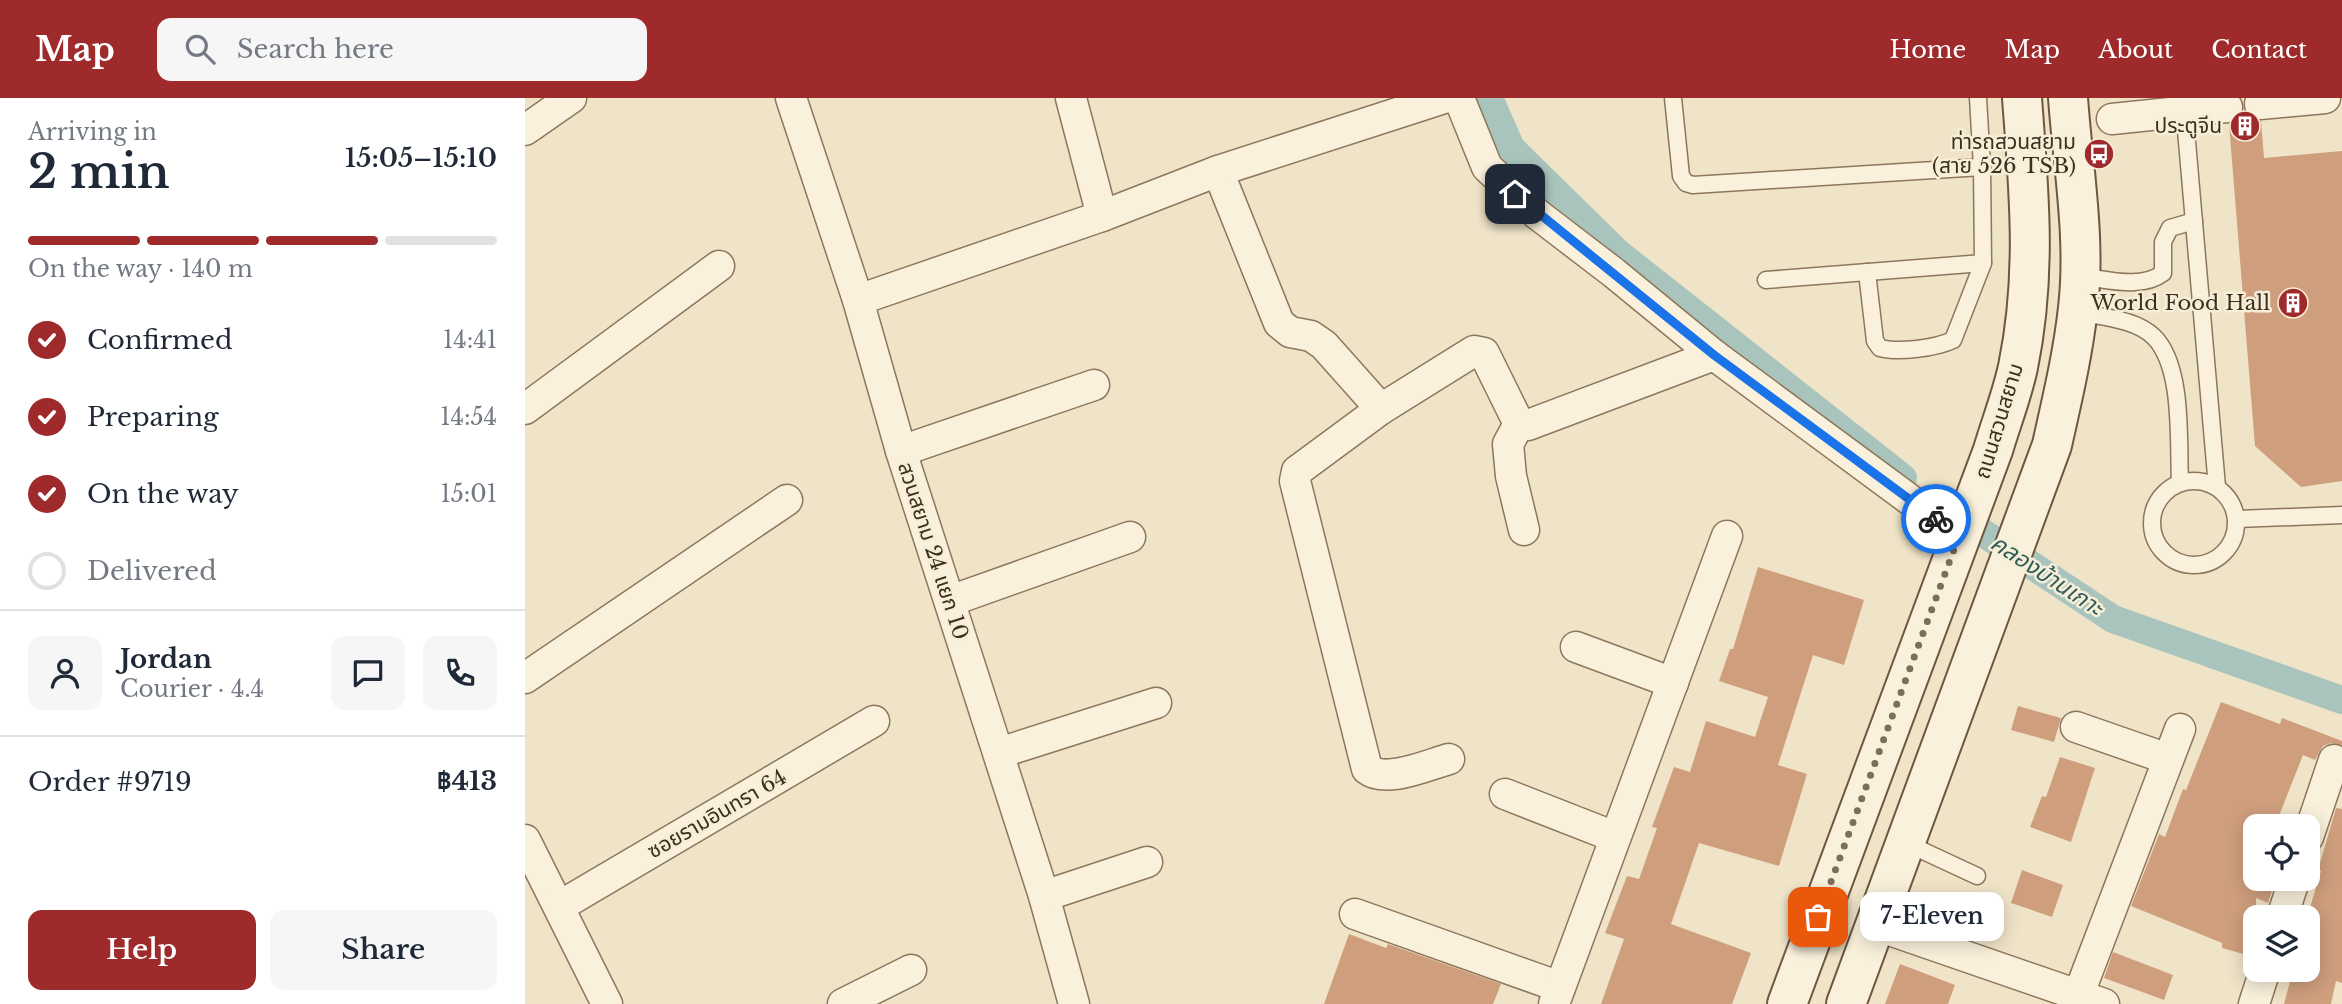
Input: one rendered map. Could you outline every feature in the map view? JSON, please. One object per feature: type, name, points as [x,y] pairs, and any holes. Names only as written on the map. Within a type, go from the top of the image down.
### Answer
[{"type":"street","points":[[525,130],[571,98]]},
{"type":"street","name":"สวนสยาม 24 แยก 10","points":[[791,98],[858,300],[901,451],[1044,896],[1074,1004]]},
{"type":"street","points":[[1071,98],[1102,216]]},
{"type":"street","points":[[858,300],[1102,216],[1218,171],[1444,98]]},
{"type":"street","points":[[1459,98],[1487,167],[1537,214],[1714,355],[1959,536]]},
{"type":"street","name":"ถนนสวนสยาม","points":[[1787,1004],[1993,450],[2018,369],[2028,300],[2031,227],[2022,98]]},
{"type":"street","points":[[1846,1004],[2052,446],[2068,374],[2079,294],[2080,251],[2067,98]]},
{"type":"street","points":[[2260,104],[2325,98]]},
{"type":"street","points":[[2112,119],[2183,104],[2227,107]]},
{"type":"street","points":[[1218,171],[1279,323],[1290,332],[1311,337],[1324,345],[1381,409]]},
{"type":"street","points":[[525,409],[719,266]]},
{"type":"street","points":[[1449,759],[1386,776],[1374,775],[1367,769],[1295,481],[1297,471],[1381,409],[1474,351],[1484,353],[1519,425]]},
{"type":"street","points":[[1519,425],[1528,425],[1714,355]]},
{"type":"street","points":[[901,451],[1094,385]]},
{"type":"street","points":[[1519,425],[1508,444],[1511,476],[1524,530]]},
{"type":"street","points":[[525,678],[787,500]]},
{"type":"street","points":[[950,601],[1130,537]]},
{"type":"street","points":[[1355,914],[1557,996],[1727,537]]},
{"type":"street","points":[[1576,647],[1672,683]]},
{"type":"street","points":[[999,753],[1156,703]]},
{"type":"street","name":"ซอยรามอินทรา 64","points":[[560,906],[874,722]]},
{"type":"street","points":[[2076,727],[2168,759]]},
{"type":"street","points":[[1875,925],[2086,1001],[2180,729]]},
{"type":"street","points":[[2316,814],[2334,760]]},
{"type":"street","points":[[1505,794],[1615,837]]},
{"type":"street","points":[[525,840],[607,1004]]},
{"type":"street","points":[[1044,896],[1147,862]]},
{"type":"street","points":[[843,1004],[911,970]]},
{"type":"street","points":[[2254,1004],[2261,982]]},
{"type":"lane","points":[[1673,98],[1681,176],[1686,183],[1693,185],[1982,167]]},
{"type":"lane","points":[[1867,272],[1875,341],[1880,348],[1889,351],[1942,345],[1953,340],[1983,263],[1978,98]]},
{"type":"lane","points":[[2183,104],[2217,487]]},
{"type":"lane","points":[[2079,294],[2129,282],[2153,281],[2163,273],[2163,242],[2170,228],[2194,221]]},
{"type":"lane","points":[[1766,280],[1983,263]]},
{"type":"lane","points":[[2079,294],[2153,336],[2169,358],[2176,404],[2180,483]]},
{"type":"lane","points":[[2192,480],[2217,487],[2234,507],[2237,519],[2235,534],[2229,547],[2219,558],[2205,564],[2190,565],[2176,561],[2164,553],[2156,542],[2151,527],[2152,513],[2158,500],[2168,489],[2180,483],[2192,480]]},
{"type":"lane","points":[[2237,519],[2342,515]]},
{"type":"lane","points":[[1906,842],[1977,876]]},
{"type":"building","name":"World Food Hall","points":[[2244,109],[2252,120],[2261,121],[2264,158],[2342,151],[2342,481],[2301,487],[2255,446],[2229,124],[2238,121]]},
{"type":"building","points":[[1758,567],[1864,600],[1844,665],[1813,655],[1778,765],[1807,774],[1779,866],[1699,843],[1671,924],[1751,953],[1732,1004],[1601,1004],[1624,939],[1605,933],[1627,876],[1639,879],[1657,828],[1652,827],[1674,767],[1690,772],[1706,721],[1755,737],[1768,697],[1719,681],[1730,649],[1733,649]]},
{"type":"building","points":[[2221,702],[2280,724],[2282,718],[2342,741],[2342,745],[2331,743],[2323,746],[2315,760],[2303,755],[2280,814],[2243,814],[2243,891],[2272,891],[2268,903],[2256,898],[2256,905],[2243,905],[2243,954],[2222,948],[2222,943],[2131,906],[2159,834],[2165,837],[2183,789],[2186,790]]},
{"type":"building","points":[[2018,706],[2061,718],[2054,742],[2011,730]]},
{"type":"building","points":[[2060,757],[2095,768],[2071,842],[2030,827],[2042,796],[2046,797]]},
{"type":"building","points":[[2336,808],[2342,809],[2342,983],[2336,981],[2331,1004],[2284,1004],[2290,982],[2320,982],[2320,905],[2311,905],[2315,891],[2320,891],[2320,863]]},
{"type":"building","points":[[2022,870],[2063,885],[2052,917],[2011,903]]},
{"type":"building","points":[[1349,934],[1386,948],[1388,944],[1501,984],[1493,1004],[1324,1004]]},
{"type":"building","points":[[2113,952],[2173,975],[2164,1000],[2104,978]]},
{"type":"building","points":[[1900,964],[1955,985],[1948,1004],[1885,1004]]},
{"type":"waterway","name":"คลองบ้านเกาะ","points":[[1489,98],[1511,148],[1618,253],[1903,478]]},
{"type":"waterway","name":"คลองบ้านเกาะ","points":[[1950,511],[2113,619],[2342,700]]},
{"type":"way so far","points":[[1818,917],[1959,536],[1936,519]]},
{"type":"place","name":"ประตูจีน","points":[[2245,126]]},
{"type":"place","name":"ท่ารถสวนสยาม (สาย 526 TSB)","points":[[2099,154]]},
{"type":"place","name":"World Food Hall","points":[[2293,303]]},
{"type":"place","name":"7-Eleven","points":[[1818,917]]},
{"type":"route","points":[[1515,194],[1714,355],[1936,519]]}]
